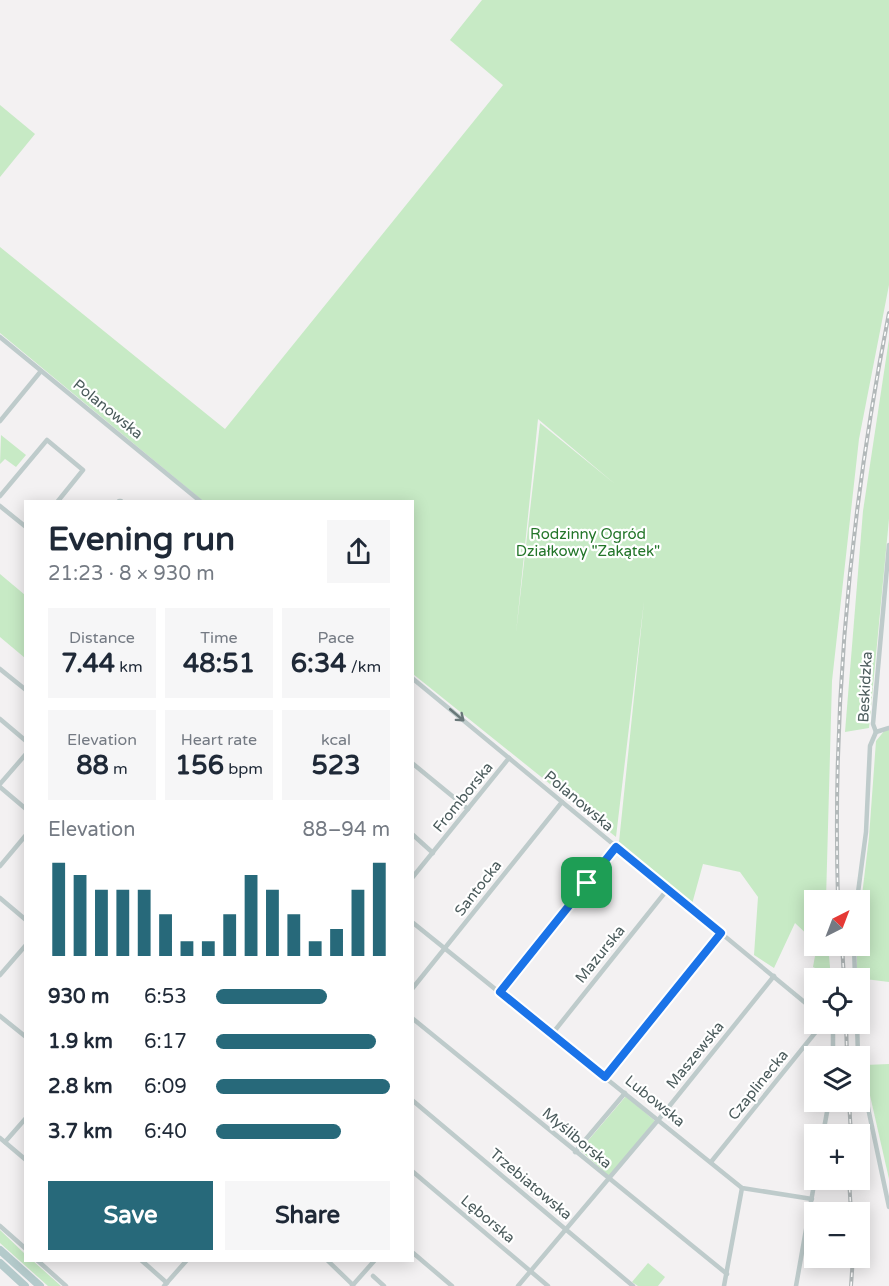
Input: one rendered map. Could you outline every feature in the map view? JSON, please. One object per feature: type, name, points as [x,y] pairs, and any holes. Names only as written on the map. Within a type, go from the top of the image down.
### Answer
[{"type":"main road","points":[[0,1250],[40,1286]]},
{"type":"main road","points":[[0,1263],[25,1286]]},
{"type":"street","name":"Polanowska","points":[[0,337],[199,500]]},
{"type":"street","points":[[0,421],[41,371]]},
{"type":"street","points":[[0,496],[47,440],[83,470],[59,500]]},
{"type":"street","points":[[0,506],[24,525]]},
{"type":"street","name":"Beskidzka","points":[[858,890],[866,832],[870,746],[876,732],[873,724],[889,545]]},
{"type":"street","points":[[0,669],[24,688]]},
{"type":"street","name":"Polanowska","points":[[414,680],[804,1002]]},
{"type":"street","points":[[0,719],[24,739]]},
{"type":"street","points":[[876,732],[889,728]]},
{"type":"street","points":[[24,756],[0,786],[24,807]]},
{"type":"street","name":"Fromborska","points":[[414,876],[509,758]]},
{"type":"street","points":[[414,765],[468,809]]},
{"type":"street","name":"Santocka","points":[[414,987],[562,802]]},
{"type":"street","points":[[414,836],[433,852]]},
{"type":"street","points":[[0,866],[24,837]]},
{"type":"street","points":[[500,992],[616,847]]},
{"type":"street","name":"Mazurska","points":[[552,1034],[668,890]]},
{"type":"street","points":[[0,898],[24,918]]},
{"type":"street","name":"Lubowska","points":[[414,924],[742,1188]]},
{"type":"street","points":[[605,1077],[721,933]]},
{"type":"street","points":[[0,975],[24,947]]},
{"type":"street","name":"Maszewska","points":[[518,1286],[609,1180],[774,976]]},
{"type":"street","points":[[0,1016],[24,1034]]},
{"type":"street","name":"Myśliborska","points":[[414,1020],[727,1274]]},
{"type":"street","name":"Czaplinecka","points":[[711,1162],[814,1034]]},
{"type":"street","points":[[575,1152],[625,1092]]},
{"type":"street","name":"Trzebiatowska","points":[[414,1102],[633,1286]]},
{"type":"street","points":[[869,1112],[889,1207]]},
{"type":"street","points":[[24,1120],[2,1140],[24,1158]]},
{"type":"street","name":"Lęborska","points":[[414,1173],[548,1286]]},
{"type":"street","points":[[724,1286],[742,1188],[812,1199]]},
{"type":"street","points":[[796,1286],[813,1190]]},
{"type":"street","points":[[0,1226],[24,1247]]},
{"type":"street","points":[[414,1254],[452,1286]]},
{"type":"street","points":[[39,1262],[66,1286]]},
{"type":"street","points":[[143,1262],[166,1284],[185,1262]]},
{"type":"street","points":[[329,1262],[353,1285],[373,1262]]},
{"type":"street","points":[[373,1276],[384,1286]]},
{"type":"green space","name":"Rodzinny Ogród Działkowy \"Zakątek\"","points":[[482,0],[889,0],[889,285],[859,439],[832,681],[826,890],[804,890],[804,932],[795,923],[774,968],[754,955],[758,897],[740,872],[703,864],[692,904],[619,842],[644,601],[616,837],[414,675],[414,500],[202,500],[0,333],[0,247],[225,429],[503,85],[450,40]],"holes":[[[538,419],[615,484],[540,423],[516,633]]]},
{"type":"green space","points":[[0,105],[35,134],[0,177]]},
{"type":"green space","points":[[889,339],[889,519],[869,728],[845,732],[863,511]]},
{"type":"green space","points":[[1,435],[26,455],[16,467],[5,459],[0,464]]},
{"type":"green space","points":[[0,574],[24,594],[24,657],[0,637]]},
{"type":"green space","points":[[885,730],[889,730],[889,982],[870,980],[870,968],[857,968],[857,956],[870,956],[870,890],[863,890],[876,741]]},
{"type":"green space","points":[[815,956],[829,956],[830,968],[813,967]]},
{"type":"green space","points":[[889,1064],[889,1179],[870,1095],[870,1065]]},
{"type":"green space","points":[[626,1096],[655,1121],[609,1176],[580,1150]]},
{"type":"green space","points":[[0,1230],[24,1253],[24,1262],[34,1262],[61,1286],[48,1286],[0,1243]]},
{"type":"green space","points":[[648,1263],[665,1277],[658,1286],[638,1286],[632,1282]]},
{"type":"railway","points":[[838,890],[838,752],[847,605],[864,458],[889,313]]},
{"type":"railway","points":[[843,956],[843,968]]},
{"type":"railway","points":[[846,1034],[847,1046]]},
{"type":"railway","points":[[850,1112],[850,1124]]},
{"type":"railway","points":[[850,1190],[850,1202]]},
{"type":"railway","points":[[851,1286],[852,1268]]},
{"type":"route","points":[[616,847],[721,933],[605,1077],[500,992],[587,883],[616,847]]}]
